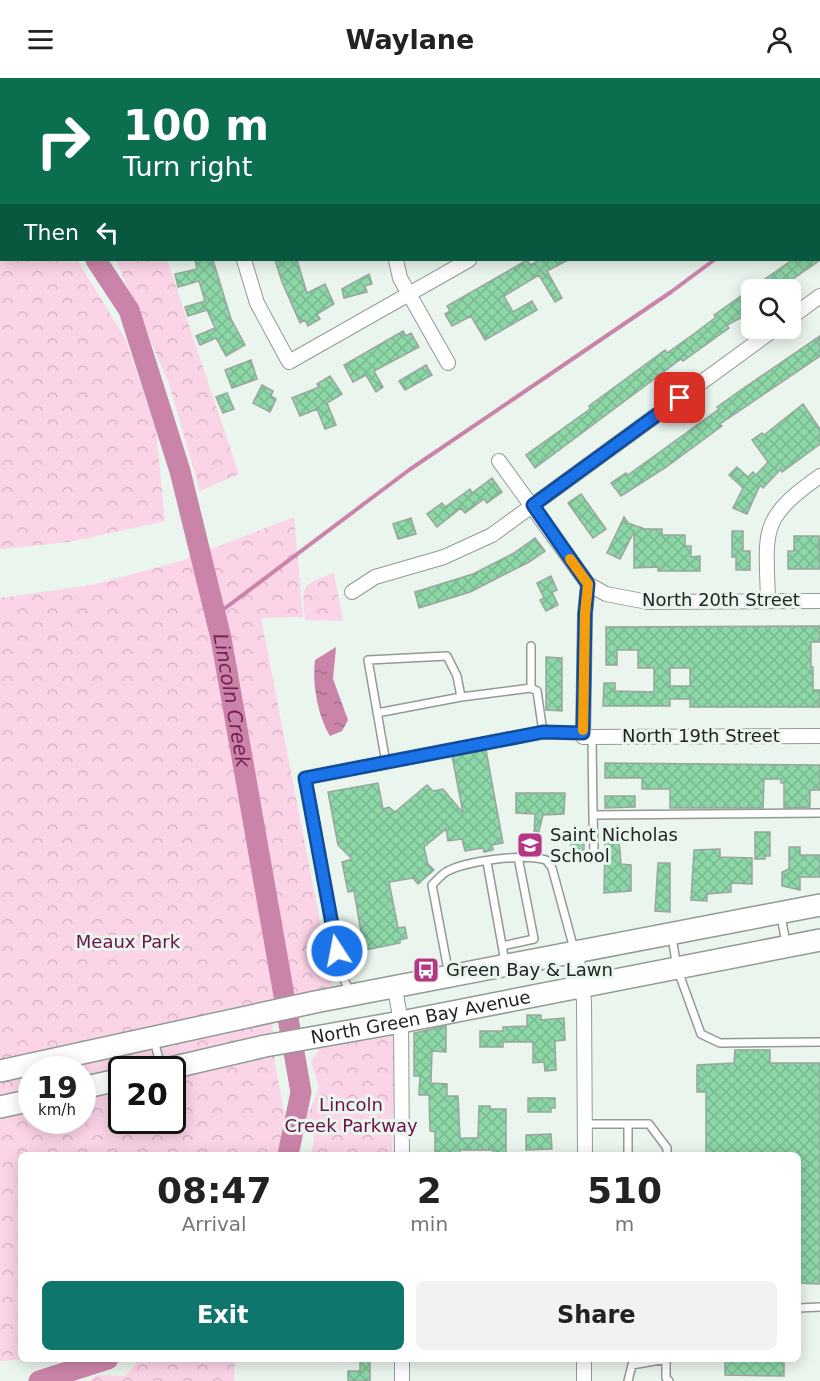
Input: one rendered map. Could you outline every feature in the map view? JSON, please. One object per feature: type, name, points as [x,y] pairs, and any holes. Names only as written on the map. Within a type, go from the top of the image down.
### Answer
[{"type":"main road","name":"North Green Bay Avenue","points":[[0,1071],[315,1002],[449,979],[820,905]]},
{"type":"main road","name":"North Green Bay Avenue","points":[[186,1064],[325,1034],[401,1022],[820,940]]},
{"type":"main road","points":[[325,1034],[346,1011],[352,996]]},
{"type":"main road","points":[[0,1107],[18,1103]]},
{"type":"street","points":[[244,261],[257,303],[289,362],[467,261]]},
{"type":"street","points":[[396,261],[400,278],[448,363]]},
{"type":"street","points":[[801,310],[820,296]]},
{"type":"street","points":[[352,592],[375,577],[444,557],[492,535],[761,339]]},
{"type":"street","points":[[499,462],[533,505],[588,584],[585,614],[586,735]]},
{"type":"street","points":[[768,600],[767,540],[773,518],[788,498],[820,476]]},
{"type":"street","name":"North 20th Street","points":[[588,584],[606,594],[648,602],[820,601]]},
{"type":"street","name":"North 19th Street","points":[[586,735],[820,736]]},
{"type":"street","points":[[576,954],[582,985],[585,1152]]},
{"type":"street","points":[[395,989],[401,1022],[402,1152]]},
{"type":"street","points":[[402,1362],[402,1381]]},
{"type":"street","points":[[584,1362],[584,1381]]},
{"type":"lane","points":[[531,646],[531,688]]},
{"type":"lane","points":[[386,763],[368,660],[447,656],[458,676],[461,697]]},
{"type":"lane","points":[[376,713],[461,697],[531,688],[537,691],[543,732]]},
{"type":"lane","points":[[352,996],[343,982],[305,778],[543,732],[586,735],[594,850]]},
{"type":"lane","points":[[593,815],[820,813]]},
{"type":"lane","points":[[502,946],[534,939],[518,857]]},
{"type":"lane","points":[[449,979],[432,885],[445,872],[487,862],[518,857],[538,857],[546,860],[552,867],[576,954]]},
{"type":"lane","points":[[487,862],[506,968]]},
{"type":"lane","points":[[780,913],[786,947]]},
{"type":"lane","points":[[672,935],[677,968],[701,1034],[720,1044],[820,1042]]},
{"type":"lane","points":[[153,1037],[158,1056]]},
{"type":"lane","points":[[585,1124],[649,1124],[667,1148],[667,1152]]},
{"type":"lane","points":[[628,1124],[628,1152]]},
{"type":"lane","points":[[801,1308],[820,1306]]},
{"type":"lane","points":[[628,1381],[632,1365],[649,1362]]},
{"type":"lane","points":[[666,1362],[667,1380]]},
{"type":"green space","points":[[0,261],[78,261],[125,338],[156,431],[165,521],[69,542],[0,549]]},
{"type":"green space","points":[[116,261],[167,261],[239,474],[200,491],[169,384]]},
{"type":"green space","name":"Meaux Park","points":[[294,517],[303,617],[261,618],[333,988],[270,1000],[275,1063],[286,1122],[283,1152],[18,1152],[18,1360],[0,1361],[0,598],[92,585],[181,561]]},
{"type":"green space","points":[[334,573],[343,621],[305,620],[303,600],[306,588],[315,580]]},
{"type":"green space","name":"Lincoln Creek Parkway","points":[[394,1036],[392,1152],[312,1152],[314,1139],[307,1117],[319,1087],[311,1062],[320,1047]]},
{"type":"green space","points":[[137,1362],[235,1362],[234,1381],[90,1381],[97,1375],[125,1376]]},
{"type":"water","points":[[336,647],[333,679],[348,720],[342,731],[330,736],[319,709],[314,669],[315,660]]},
{"type":"building","points":[[195,261],[213,261],[231,319],[245,345],[226,356],[216,338],[200,345],[196,336],[215,328],[207,310],[188,316],[185,307],[205,301],[199,281],[178,287],[175,274],[197,269]]},
{"type":"building","points":[[275,261],[297,261],[307,293],[325,284],[334,304],[317,314],[320,319],[308,326],[305,320],[300,323]]},
{"type":"building","points":[[525,261],[530,265],[538,261],[566,261],[547,271],[562,298],[555,302],[539,275],[504,296],[513,312],[532,301],[537,310],[485,340],[471,316],[452,326],[445,314],[450,311],[447,306]]},
{"type":"building","points":[[791,261],[819,261],[793,279],[765,279]]},
{"type":"building","points":[[369,274],[372,284],[365,286],[367,292],[344,298],[342,289]]},
{"type":"building","points":[[741,296],[741,318],[727,325],[729,328],[683,361],[681,359],[535,468],[526,455],[590,409],[589,406],[665,350],[667,353],[716,317],[714,315]]},
{"type":"building","points":[[403,331],[406,336],[411,333],[419,347],[374,371],[383,387],[376,392],[366,375],[353,382],[344,365]]},
{"type":"building","points":[[820,336],[820,356],[720,424],[722,426],[665,468],[621,496],[611,483],[626,473],[628,475],[719,409],[717,407]]},
{"type":"building","points":[[251,360],[257,379],[232,388],[225,370]]},
{"type":"building","points":[[426,365],[432,375],[405,390],[399,381]]},
{"type":"building","points":[[330,376],[342,394],[327,403],[336,425],[325,429],[317,409],[300,416],[292,398],[319,387],[317,384]]},
{"type":"building","points":[[262,385],[273,391],[271,396],[276,399],[270,412],[253,403]]},
{"type":"building","points":[[227,393],[234,409],[223,413],[216,397]]},
{"type":"building","points":[[803,404],[820,429],[820,444],[782,472],[781,469],[763,488],[760,485],[747,514],[733,508],[743,488],[729,475],[737,467],[748,477],[753,472],[756,475],[768,462],[752,440],[762,433],[764,435]]},
{"type":"building","points":[[492,478],[502,492],[487,503],[484,499],[465,513],[461,508],[437,527],[427,514],[442,503],[445,507],[470,489],[472,493]]},
{"type":"building","points":[[581,494],[606,529],[593,538],[568,503]]},
{"type":"building","points":[[624,517],[628,523],[645,529],[662,529],[662,535],[685,535],[685,546],[691,546],[691,557],[700,556],[700,571],[658,571],[658,567],[634,568],[634,532],[620,559],[607,553]]},
{"type":"building","points":[[411,518],[416,534],[398,539],[393,524]]},
{"type":"building","points":[[732,531],[743,531],[743,551],[750,551],[750,570],[736,570],[736,557],[732,557]]},
{"type":"building","points":[[794,536],[819,536],[820,569],[788,569],[788,551],[794,551]]},
{"type":"building","points":[[535,538],[545,551],[529,562],[470,592],[419,608],[415,592],[473,574],[514,553]]},
{"type":"building","points":[[551,576],[557,590],[552,592],[558,605],[546,611],[540,600],[544,598],[537,583]]},
{"type":"building","points":[[820,626],[820,642],[811,642],[811,667],[813,667],[813,690],[820,690],[820,707],[690,707],[690,699],[670,699],[670,706],[603,706],[604,683],[615,683],[615,691],[654,692],[654,668],[638,668],[638,650],[617,650],[617,665],[606,665],[606,627]],"holes":[[[670,668],[690,668],[690,686],[670,686]]]},
{"type":"building","points":[[546,657],[562,658],[562,711],[546,710]]},
{"type":"building","points":[[486,750],[503,843],[492,845],[493,850],[484,852],[483,848],[465,851],[462,839],[448,841],[446,829],[424,847],[428,864],[434,870],[418,884],[413,878],[389,882],[398,928],[405,927],[407,938],[400,940],[400,943],[360,951],[359,945],[355,945],[354,935],[361,932],[354,891],[348,892],[342,862],[352,859],[338,845],[328,792],[378,783],[383,809],[389,807],[395,812],[427,785],[433,791],[443,789],[463,813],[452,756]]},
{"type":"building","points":[[605,763],[820,765],[820,790],[810,790],[810,807],[784,808],[784,783],[781,783],[781,779],[764,779],[763,808],[670,808],[670,789],[642,789],[642,778],[605,778]]},
{"type":"building","points":[[516,793],[565,793],[564,814],[543,815],[538,835],[534,835],[535,814],[516,813]]},
{"type":"building","points":[[605,796],[635,796],[635,807],[605,808]]},
{"type":"building","points":[[755,832],[770,832],[770,856],[765,856],[765,859],[755,859]]},
{"type":"building","points":[[571,839],[584,839],[584,859],[571,859]]},
{"type":"building","points":[[605,839],[619,840],[621,864],[631,865],[631,891],[604,893]]},
{"type":"building","points":[[789,847],[800,847],[800,855],[820,855],[820,877],[800,877],[800,890],[782,886],[782,872],[789,869]]},
{"type":"building","points":[[720,849],[720,857],[752,858],[752,884],[731,883],[731,892],[707,894],[707,901],[691,900],[694,850]]},
{"type":"building","points":[[658,863],[670,863],[670,912],[655,911]]},
{"type":"building","points":[[527,1015],[541,1015],[541,1020],[564,1018],[565,1040],[555,1041],[556,1070],[545,1071],[544,1062],[533,1063],[533,1042],[503,1042],[503,1047],[480,1047],[480,1031],[503,1031],[503,1027],[527,1026]]},
{"type":"building","points":[[446,1026],[446,1052],[432,1051],[431,1083],[447,1084],[447,1096],[458,1096],[460,1138],[478,1138],[479,1106],[506,1109],[506,1152],[460,1150],[460,1152],[435,1152],[435,1132],[430,1131],[429,1095],[419,1095],[420,1076],[414,1076],[414,1033]]},
{"type":"building","points":[[735,1050],[770,1050],[770,1063],[820,1063],[820,1284],[801,1283],[801,1152],[706,1152],[706,1092],[697,1092],[697,1065],[734,1063]]},
{"type":"building","points":[[528,1098],[555,1098],[555,1108],[551,1108],[551,1112],[528,1112]]},
{"type":"building","points":[[551,1134],[552,1149],[526,1150],[526,1135]]},
{"type":"building","points":[[360,1362],[370,1362],[370,1381],[348,1381],[348,1371],[360,1371]]},
{"type":"building","points":[[725,1362],[784,1362],[784,1376],[725,1375]]},
{"type":"waterway","name":"Lincoln Creek","points":[[97,261],[129,310],[180,471],[221,638],[301,1092],[289,1152]]},
{"type":"waterway","points":[[216,615],[409,470],[671,292],[713,261]]},
{"type":"waterway","name":"Lincoln Creek","points":[[39,1381],[99,1362]]},
{"type":"slow traffic","points":[[570,559],[588,584],[585,614],[583,730]]},
{"type":"place","name":"Saint Nicholas School","points":[[530,845]]},
{"type":"place","name":"Green Bay & Lawn","points":[[426,970]]},
{"type":"route","points":[[337,951],[305,778],[442,754],[543,732],[583,733],[585,614],[588,584],[533,505],[680,398]]}]
